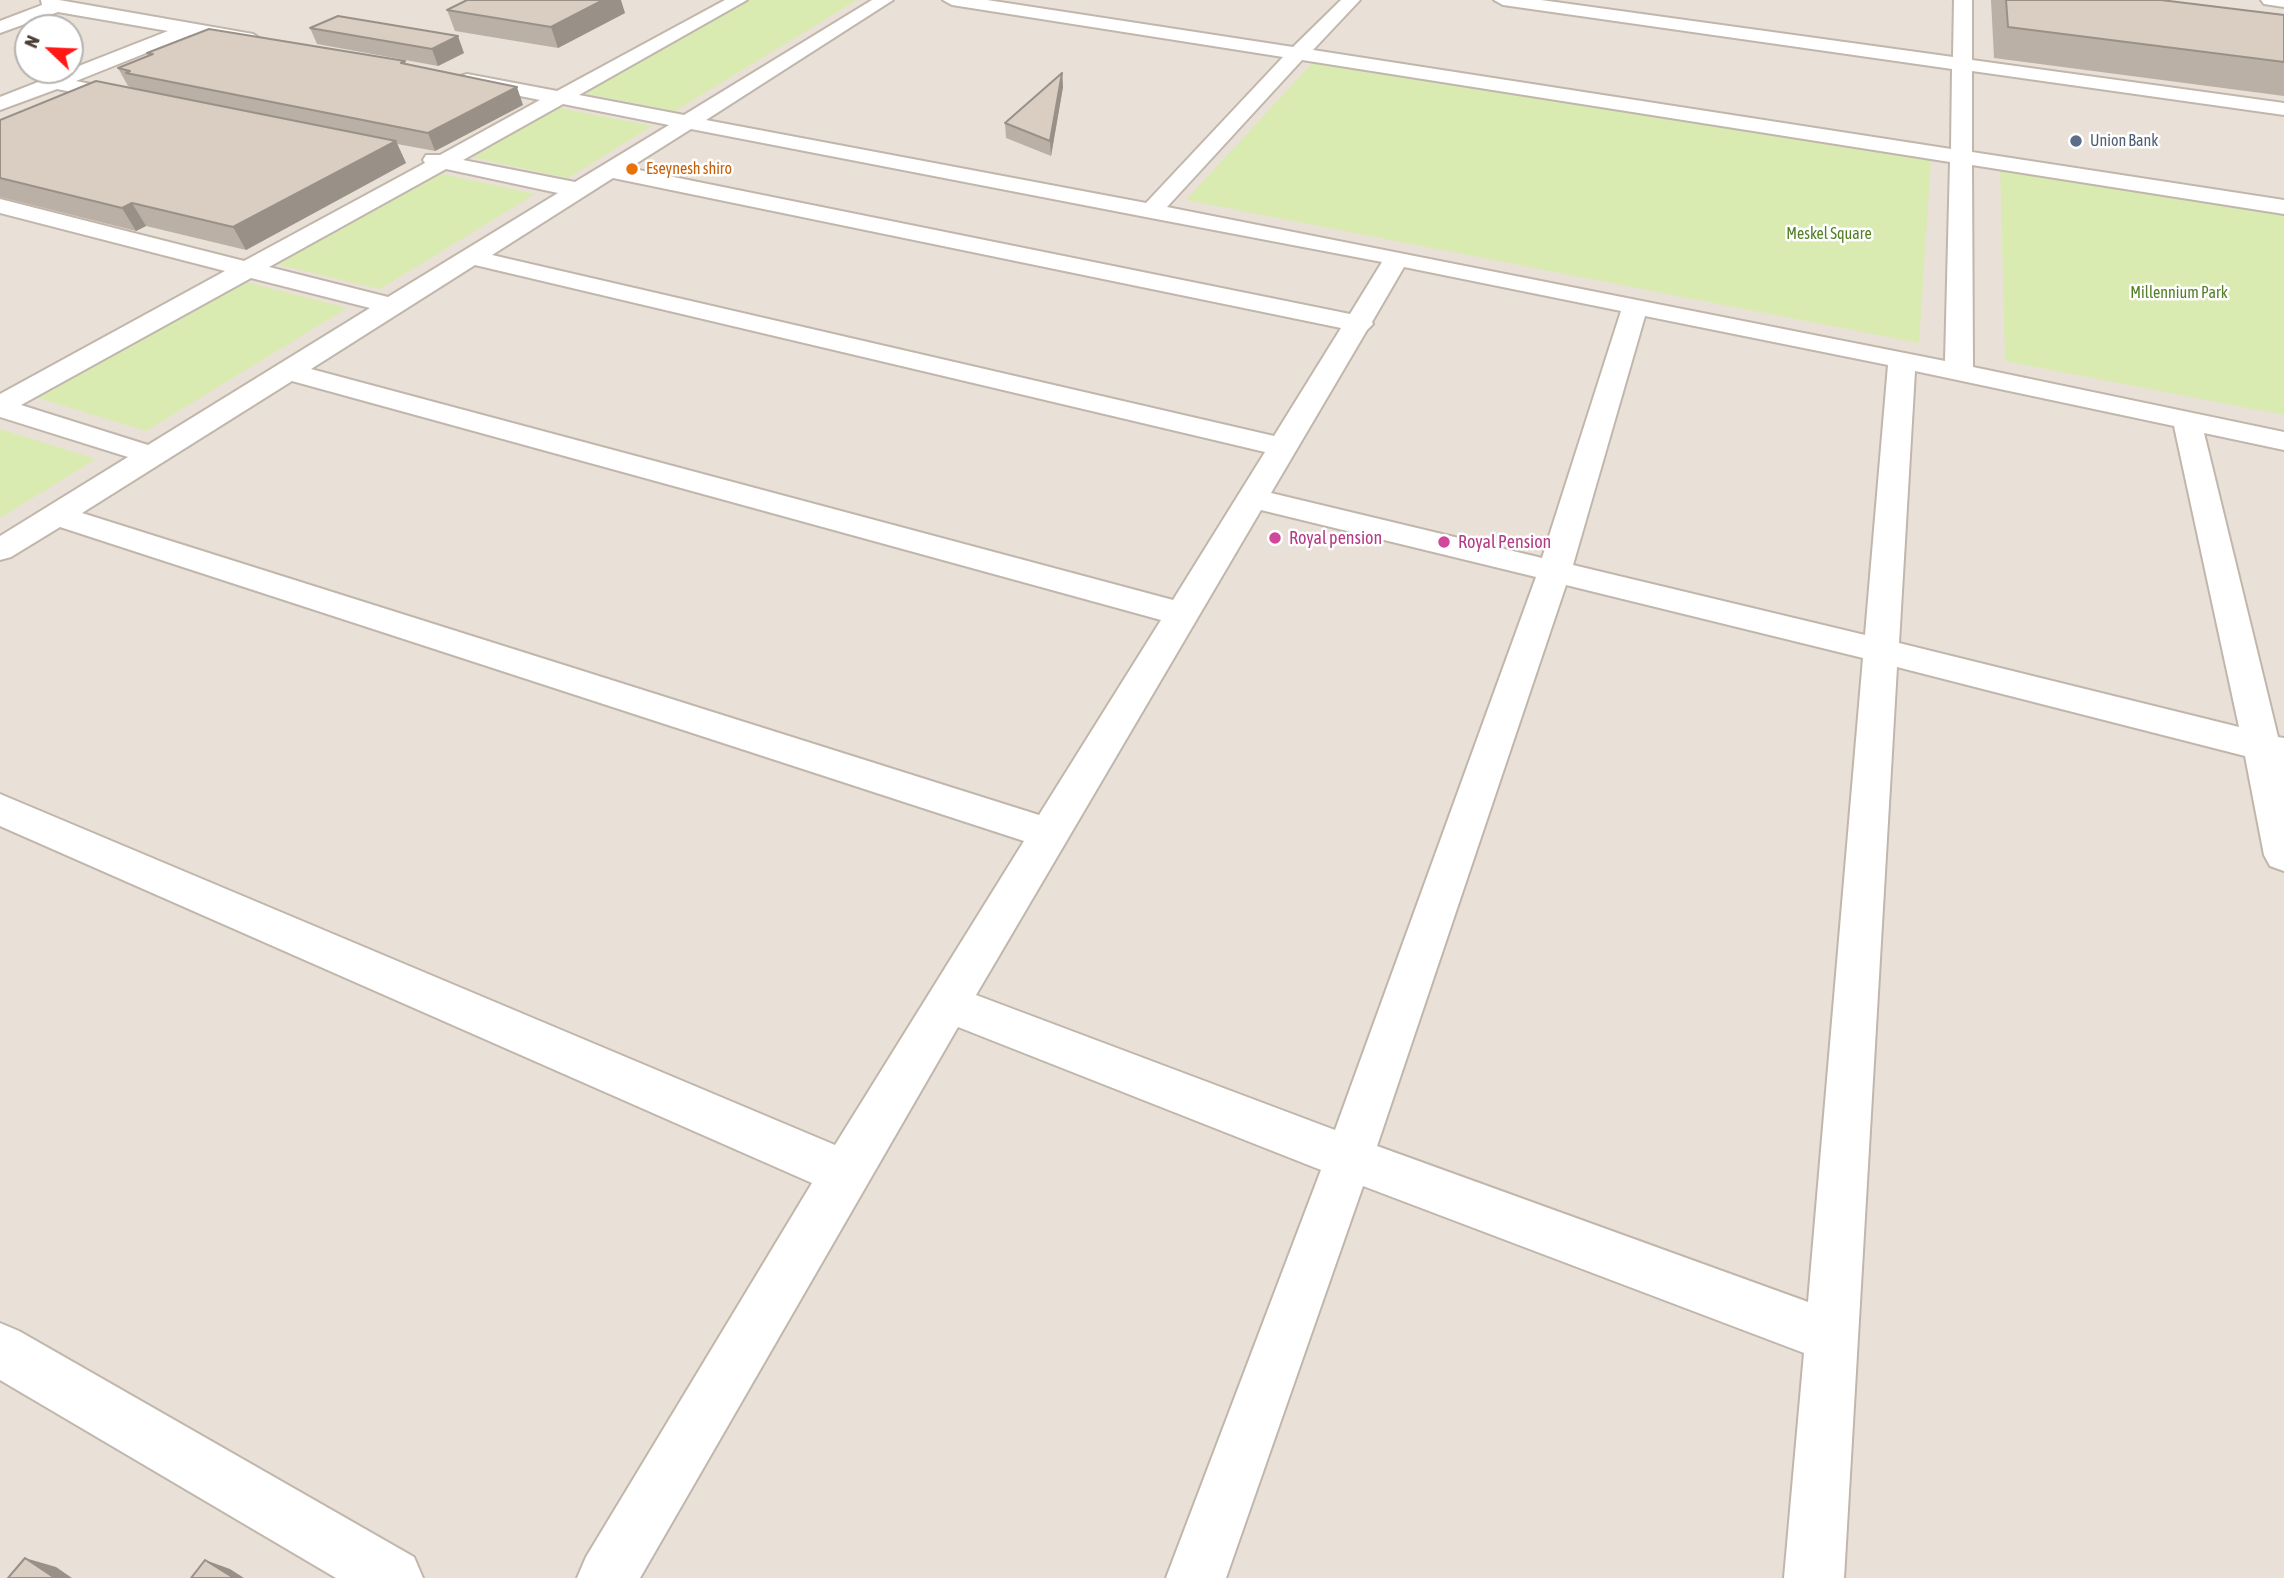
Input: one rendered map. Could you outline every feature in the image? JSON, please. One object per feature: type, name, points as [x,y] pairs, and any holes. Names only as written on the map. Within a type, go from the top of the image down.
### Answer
[{"type":"street","points":[[0,406],[738,0]]},
{"type":"street","points":[[0,550],[884,0]]},
{"type":"street","points":[[952,0],[1021,5],[1298,53],[1646,100],[1962,147],[2284,188]]},
{"type":"street","points":[[1054,0],[1315,39],[1646,100]]},
{"type":"street","points":[[1151,211],[1351,0]]},
{"type":"street","points":[[1503,0],[1552,3],[1641,19],[2284,109]]},
{"type":"street","points":[[1641,19],[1649,0]]},
{"type":"street","points":[[2270,0],[2284,2]]},
{"type":"street","points":[[1956,1],[1963,65],[1959,372]]},
{"type":"street","points":[[0,27],[54,3],[282,46]]},
{"type":"street","points":[[84,70],[189,29]]},
{"type":"street","points":[[441,75],[1397,258],[1902,360],[2284,441]]},
{"type":"street","points":[[0,104],[49,84]]},
{"type":"street","points":[[64,84],[148,101]]},
{"type":"street","points":[[1962,147],[2284,207]]},
{"type":"street","points":[[416,157],[578,190]]},
{"type":"street","points":[[609,171],[1360,324]]},
{"type":"street","points":[[0,206],[391,306]]},
{"type":"street","points":[[471,257],[1283,447]]},
{"type":"street","points":[[607,1578],[845,1173],[1251,498],[1360,324],[1397,258]]},
{"type":"street","points":[[1196,1578],[1349,1158],[1554,573],[1635,306]]},
{"type":"street","points":[[1814,1578],[1829,1336],[1902,360]]},
{"type":"street","points":[[288,371],[1181,614]]},
{"type":"street","points":[[0,406],[151,456]]},
{"type":"street","points":[[2187,421],[2273,750],[2284,855]]},
{"type":"street","points":[[1251,498],[1879,650],[2273,750]]},
{"type":"street","points":[[56,515],[1050,834]]},
{"type":"street","points":[[0,809],[845,1173]]},
{"type":"street","points":[[949,1004],[1349,1158],[1829,1336]]},
{"type":"street","points":[[0,1350],[393,1578]]},
{"type":"shaded area","points":[[0,0],[2284,0],[2284,1578],[0,1578]]},
{"type":"green space","points":[[750,0],[857,0],[675,111],[583,93]]},
{"type":"green space","name":"Meskel Square","points":[[1314,61],[1931,159],[1919,343],[1186,200]]},
{"type":"green space","points":[[559,108],[652,126],[568,178],[471,157]]},
{"type":"green space","name":"Millennium Park","points":[[2000,164],[2284,208],[2284,415],[2005,361]]},
{"type":"green space","points":[[438,173],[535,194],[380,289],[276,264]]},
{"type":"green space","points":[[246,282],[347,308],[146,431],[38,398]]},
{"type":"green space","points":[[0,429],[96,459],[0,518]]},
{"type":"building","points":[[467,0],[603,0],[551,27],[447,10]]},
{"type":"building","points":[[2006,0],[2161,0],[2284,15],[2284,62],[2008,27]]},
{"type":"building","points":[[338,16],[458,36],[432,49],[310,28]]},
{"type":"building","points":[[209,29],[405,61],[401,63],[517,87],[428,133],[126,73],[130,71],[118,68],[153,54],[147,53]]},
{"type":"building","points":[[1062,73],[1050,141],[1005,123]]},
{"type":"building","points":[[96,81],[396,141],[233,227],[132,203],[122,208],[0,178],[0,120]]},
{"type":"building","points":[[25,1558],[55,1578],[8,1578]]},
{"type":"building","points":[[205,1560],[234,1578],[191,1578]]},
{"type":"place","name":"Union Bank","points":[[2076,141]]},
{"type":"place","name":"Eseynesh shiro","points":[[632,169]]},
{"type":"place","name":"Royal pension","points":[[1275,538]]},
{"type":"place","name":"Royal Pension","points":[[1444,542]]}]
